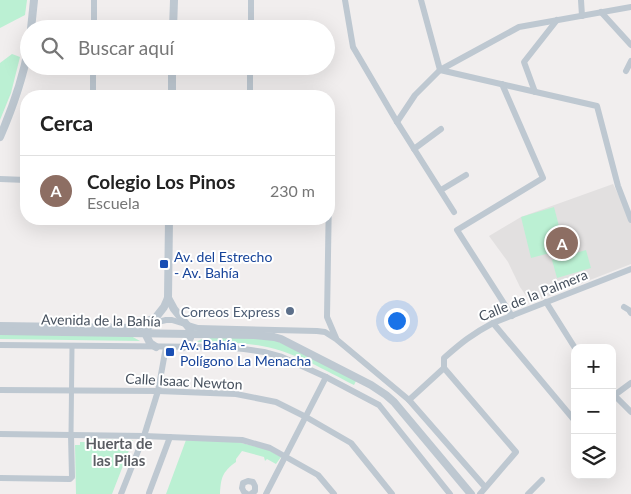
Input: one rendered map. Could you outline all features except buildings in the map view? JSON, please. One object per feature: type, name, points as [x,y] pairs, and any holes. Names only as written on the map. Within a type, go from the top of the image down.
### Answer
[{"type":"street","points":[[32,20],[34,0]]},
{"type":"street","points":[[94,0],[94,20]]},
{"type":"street","points":[[173,20],[174,0]]},
{"type":"street","points":[[251,0],[251,20]]},
{"type":"street","points":[[345,0],[353,47],[397,122],[454,212]]},
{"type":"street","points":[[421,0],[440,70]]},
{"type":"street","points":[[581,0],[582,16]]},
{"type":"street","points":[[397,122],[415,95],[440,70],[519,27],[631,7]]},
{"type":"street","points":[[601,12],[631,45]]},
{"type":"street","points":[[535,92],[524,62],[557,20]]},
{"type":"street","points":[[626,71],[631,61]]},
{"type":"street","points":[[440,70],[598,106],[618,186],[631,220]]},
{"type":"street","points":[[0,137],[22,75]]},
{"type":"street","points":[[93,75],[93,90]]},
{"type":"street","points":[[172,75],[172,90]]},
{"type":"street","points":[[250,75],[250,90]]},
{"type":"street","points":[[502,84],[543,178],[457,230],[512,316]]},
{"type":"street","points":[[414,149],[441,129]]},
{"type":"street","points":[[441,190],[466,175]]},
{"type":"street","points":[[0,179],[20,180]]},
{"type":"street","points":[[156,347],[150,343],[145,333],[168,298],[170,225]]},
{"type":"street","points":[[328,225],[327,317],[336,339]]},
{"type":"street","name":"Calle de la Palmera","points":[[410,400],[444,368],[444,358],[464,340],[493,323],[631,269]]},
{"type":"street","points":[[168,298],[174,309],[188,325],[191,334],[183,347]]},
{"type":"street","points":[[546,302],[572,344]]},
{"type":"street","points":[[624,307],[631,313]]},
{"type":"street","points":[[136,327],[145,324],[161,310]]},
{"type":"street","points":[[314,331],[320,327],[327,317]]},
{"type":"street","name":"Avenida de la Bahía","points":[[0,325],[136,327],[172,320],[205,328],[325,332],[410,400]]},
{"type":"street","points":[[493,323],[571,416]]},
{"type":"street","name":"Avenida de la Bahía","points":[[0,331],[254,335],[274,337],[386,394],[471,494]]},
{"type":"street","points":[[0,345],[244,348],[282,357],[326,377],[379,405],[450,494]]},
{"type":"street","points":[[0,478],[68,480],[72,477],[72,346]]},
{"type":"street","points":[[121,494],[144,436],[158,391],[166,347]]},
{"type":"street","points":[[444,368],[516,452],[480,494]]},
{"type":"street","points":[[266,494],[326,377]]},
{"type":"street","points":[[616,393],[631,383]]},
{"type":"street","name":"Calle Isaac Newton","points":[[0,390],[158,391],[236,394],[276,402],[351,443],[392,494]]},
{"type":"street","points":[[616,398],[631,412]]},
{"type":"street","points":[[410,400],[485,487]]},
{"type":"street","points":[[0,434],[144,436],[242,440],[270,448],[286,456],[318,475],[334,494]]},
{"type":"street","points":[[149,493],[170,437]]},
{"type":"street","points":[[528,494],[542,480]]},
{"type":"shaded area","points":[[613,184],[631,220],[631,264],[531,303],[520,287],[508,262],[489,236],[521,217]]},
{"type":"green space","points":[[0,0],[27,0],[25,15],[0,28]]},
{"type":"green space","points":[[12,54],[20,57],[11,93],[0,120],[0,63]]},
{"type":"green space","points":[[554,207],[565,249],[531,258],[521,217]]},
{"type":"green space","points":[[586,250],[591,268],[557,278],[552,260]]},
{"type":"green space","points":[[0,334],[131,336],[140,341],[0,339]]},
{"type":"green space","points":[[255,337],[277,341],[357,379],[354,385],[309,362],[262,346],[221,342],[196,342],[204,338]]},
{"type":"green space","points":[[86,439],[133,440],[112,494],[76,494],[75,445],[80,445],[80,442],[85,442]]},
{"type":"green space","points":[[186,440],[237,442],[267,449],[281,457],[276,464],[267,459],[265,461],[264,457],[242,451],[236,462],[223,476],[220,494],[166,494]]},
{"type":"place","name":"Colegio Los Pinos","points":[[562,243]]},
{"type":"place","name":"Av. del Estrecho - Av. Bahía","points":[[164,264]]},
{"type":"place","name":"Correos Express","points":[[290,311]]},
{"type":"place","name":"Av. Bahía - Polígono La Menacha","points":[[170,352]]},
{"type":"district","name":"Huerta de las Pilas","points":[[119,452]]}]
